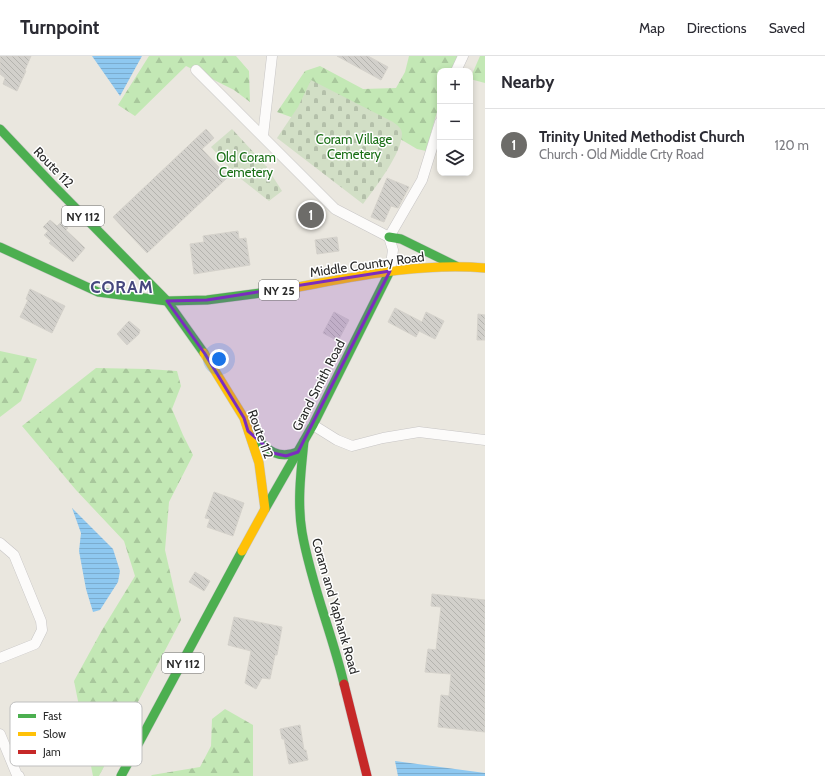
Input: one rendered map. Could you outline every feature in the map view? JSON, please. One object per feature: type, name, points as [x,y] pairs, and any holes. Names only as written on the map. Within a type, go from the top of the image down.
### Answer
[{"type":"main road","name":"Route 112","points":[[0,129],[167,302],[205,354],[244,418],[259,463],[265,509]]},
{"type":"main road","points":[[389,237],[401,239],[457,267]]},
{"type":"main road","name":"Middle Country Road","points":[[0,247],[98,292],[167,302],[207,300],[275,291],[390,271],[457,267],[485,268]]},
{"type":"main road","name":"Grand Smith Road","points":[[265,509],[313,425],[390,271]]},
{"type":"main road","points":[[248,431],[273,453],[279,456],[291,455],[298,452]]},
{"type":"main road","name":"Coram and Yaphank Road","points":[[304,441],[299,492],[302,531],[313,579],[339,664],[367,776]]},
{"type":"main road","name":"NY 112","points":[[142,739],[265,509]]},
{"type":"main road","name":"NY 112","points":[[122,776],[127,766]]},
{"type":"street","points":[[263,136],[272,56]]},
{"type":"street","points":[[457,68],[463,56]]},
{"type":"street","points":[[196,70],[335,209],[389,237],[393,250],[390,271]]},
{"type":"street","points":[[389,237],[422,180],[437,132]]},
{"type":"street","points":[[313,425],[337,440],[352,446],[383,438],[419,432],[485,440]]},
{"type":"street","points":[[0,544],[14,555],[41,621],[42,630],[35,644],[0,658]]},
{"type":"street","points":[[0,734],[10,758]]},
{"type":"street","points":[[14,766],[17,774],[20,776]]},
{"type":"highlighted area","points":[[390,271],[298,452],[286,456],[273,453],[248,431],[244,418],[205,354],[167,301],[207,300]]},
{"type":"green space","points":[[149,56],[236,56],[249,71],[250,102],[234,90],[186,66],[135,116],[118,105]]},
{"type":"green space","points":[[409,56],[458,56],[452,68],[437,68],[437,112],[426,151],[417,149],[338,102],[302,121],[277,112],[305,71],[320,66],[363,89],[396,88],[405,72]]},
{"type":"green space","points":[[480,56],[485,56],[485,83],[473,80],[473,72]]},
{"type":"green space","name":"Coram Village Cemetery","points":[[311,80],[393,122],[401,130],[401,142],[398,151],[381,180],[363,204],[277,138],[298,107]]},
{"type":"green space","name":"Old Coram Cemetery","points":[[232,129],[266,166],[282,191],[269,201],[236,175],[211,147]]},
{"type":"green space","points":[[0,351],[37,359],[21,401],[0,417]]},
{"type":"green space","points":[[96,368],[177,371],[181,386],[172,409],[193,455],[169,502],[165,550],[181,620],[138,702],[78,702],[74,681],[102,630],[135,576],[124,541],[76,490],[22,426]]},
{"type":"green space","points":[[225,709],[253,725],[253,776],[151,776],[200,767],[211,746],[212,719]]},
{"type":"green space","points":[[91,766],[104,766],[99,776],[93,776]]},
{"type":"water","points":[[92,56],[142,56],[120,96]]},
{"type":"water","points":[[72,508],[113,549],[120,571],[118,582],[100,610],[93,612],[86,589],[79,551],[81,533]]},
{"type":"water","points":[[395,761],[485,773],[485,776],[398,776]]},
{"type":"building","points":[[0,56],[31,56],[17,91],[3,84],[5,78],[0,74]]},
{"type":"building","points":[[337,56],[368,56],[388,67],[381,80]]},
{"type":"building","points":[[206,129],[214,138],[202,149],[228,177],[147,253],[113,217]]},
{"type":"building","points":[[387,178],[409,187],[398,208],[391,206],[384,222],[371,217]]},
{"type":"building","points":[[50,220],[57,226],[61,222],[68,228],[66,230],[85,248],[73,262],[49,243],[51,241],[44,235],[48,231],[43,227]]},
{"type":"building","points":[[238,231],[239,239],[246,238],[250,265],[194,274],[190,244],[204,242],[203,236]]},
{"type":"building","points":[[337,237],[339,251],[317,254],[315,240]]},
{"type":"building","points":[[30,289],[65,306],[52,333],[20,317],[28,300],[26,299]]},
{"type":"building","points":[[395,308],[422,322],[426,312],[444,321],[435,339],[419,331],[416,337],[388,322]]},
{"type":"building","points":[[334,312],[349,320],[338,341],[323,333]]},
{"type":"building","points":[[478,314],[485,315],[485,340],[477,340]]},
{"type":"building","points":[[129,321],[140,330],[139,334],[127,345],[117,334]]},
{"type":"building","points":[[214,492],[244,503],[233,536],[207,527],[210,519],[205,518]]},
{"type":"building","points":[[195,572],[210,581],[204,591],[189,582]]},
{"type":"building","points":[[432,594],[485,600],[485,732],[438,727],[441,695],[449,696],[451,674],[425,672],[428,649],[436,650],[441,607],[431,606]]},
{"type":"building","points":[[234,617],[282,627],[277,655],[275,655],[270,679],[262,678],[256,689],[245,683],[251,651],[228,645]]},
{"type":"building","points":[[300,725],[304,750],[306,750],[308,760],[289,764],[284,739],[282,739],[280,729]]},
{"type":"traffic: fast","points":[[0,129],[167,301],[204,353]]},
{"type":"traffic: fast","points":[[389,237],[401,239],[456,266]]},
{"type":"traffic: fast","points":[[0,247],[98,292],[167,301],[207,300],[276,291]]},
{"type":"traffic: fast","points":[[265,509],[313,425],[390,271]]},
{"type":"traffic: fast","points":[[249,432],[265,447],[277,454],[283,455],[298,452]]},
{"type":"traffic: fast","points":[[304,441],[300,498],[302,532],[311,571],[344,684]]},
{"type":"traffic: fast","points":[[142,737],[242,551]]},
{"type":"traffic: fast","points":[[121,776],[126,766]]},
{"type":"traffic: slow","points":[[276,291],[406,269],[433,267],[485,268]]},
{"type":"traffic: slow","points":[[204,353],[244,418],[259,463],[265,509],[242,551]]},
{"type":"traffic: jam","points":[[344,684],[367,776]]},
{"type":"place","name":"Trinity United Methodist Church","points":[[311,215]]},
{"type":"district","name":"CORAM","points":[[122,287]]}]
